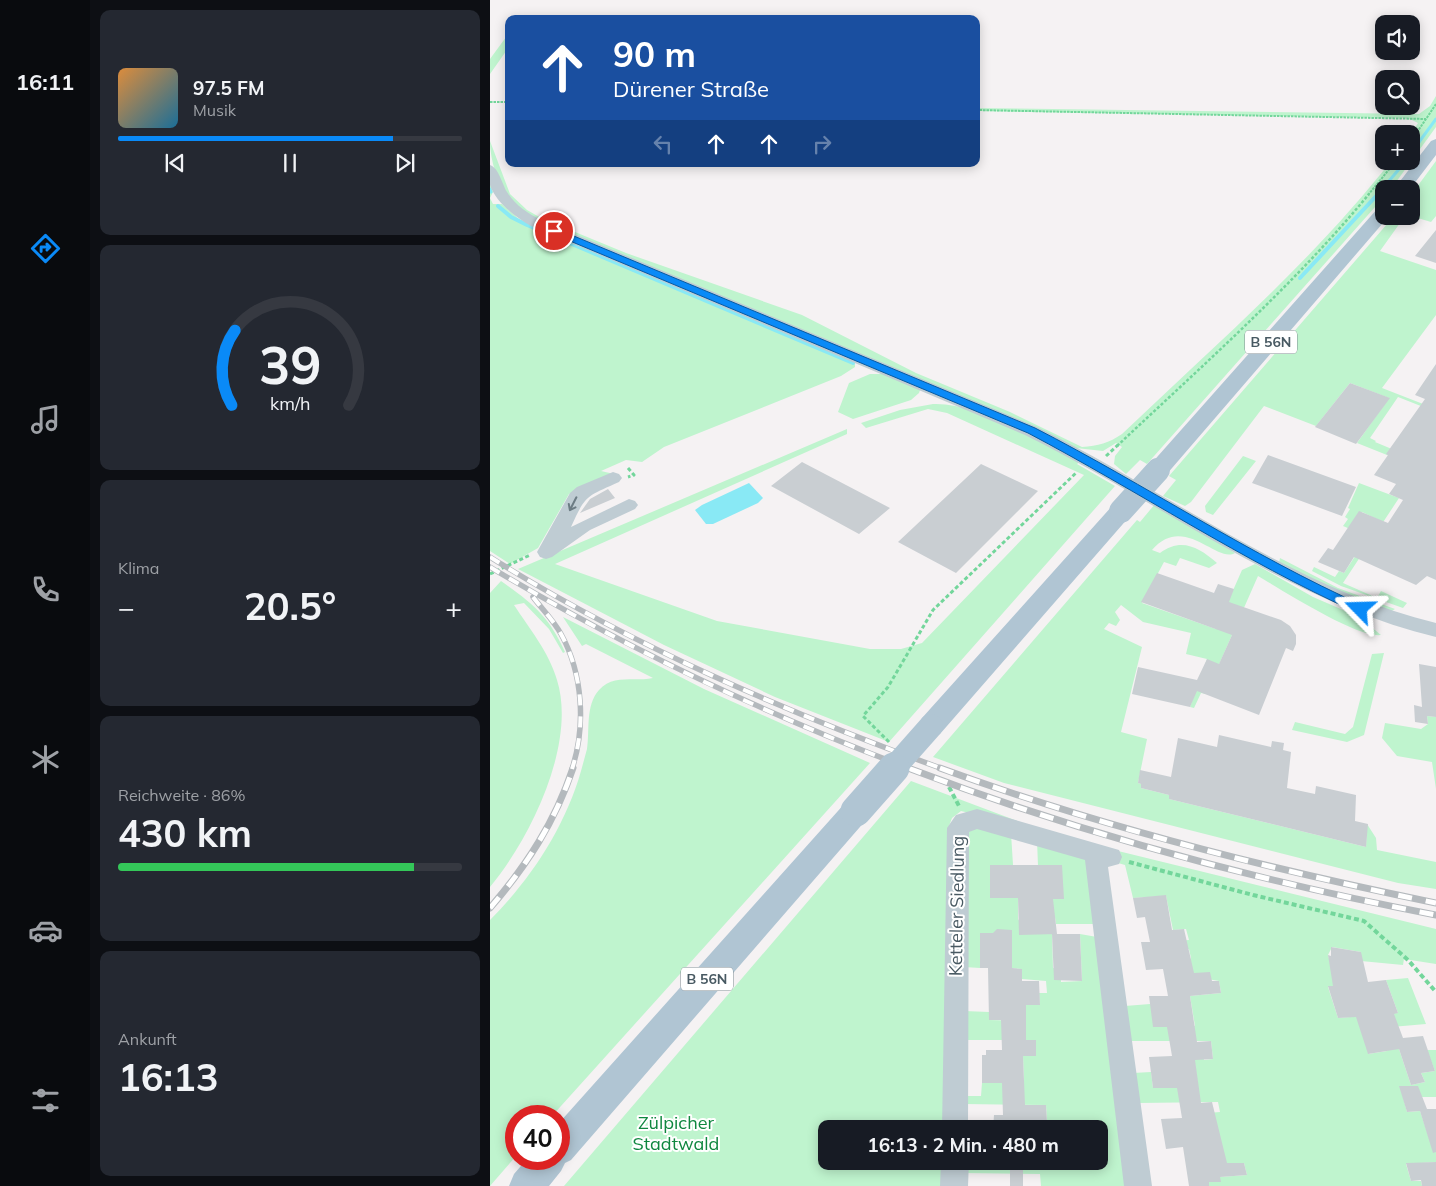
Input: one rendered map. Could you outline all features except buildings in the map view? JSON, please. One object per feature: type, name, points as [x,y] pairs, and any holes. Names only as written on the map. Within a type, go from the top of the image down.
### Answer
[{"type":"main road","points":[[1409,180],[1436,144]]},
{"type":"main road","name":"B 56N","points":[[570,1136],[1375,222]]},
{"type":"main road","points":[[526,1186],[540,1170]]},
{"type":"street","points":[[490,169],[497,188],[510,206],[536,223],[1008,420],[1088,467],[1169,506],[1320,592],[1377,615],[1436,630]]},
{"type":"street","points":[[613,478],[583,491],[576,497],[559,532],[546,552],[589,522],[629,505]]},
{"type":"street","name":"Ketteler Siedlung","points":[[955,1120],[958,828],[964,822],[977,819],[1103,854]]},
{"type":"street","points":[[1103,854],[1138,1186]]},
{"type":"street","points":[[954,1186],[955,1170]]},
{"type":"path","points":[[490,102],[505,102]]},
{"type":"path","points":[[1420,128],[1436,104]]},
{"type":"path","points":[[980,110],[1426,119]]},
{"type":"path","points":[[889,742],[863,716],[888,687],[933,610],[1253,317],[1352,216],[1389,170]]},
{"type":"path","points":[[950,788],[961,811]]},
{"type":"path","points":[[1103,854],[1253,895],[1364,921],[1408,960],[1436,992]]},
{"type":"green space","points":[[505,38],[505,53],[490,74],[490,59]]},
{"type":"green space","points":[[1436,96],[1436,127],[1420,149],[1420,125],[1417,125],[1418,123],[1408,118],[980,111],[980,108],[1375,113],[1375,115],[1420,115],[1430,106]]},
{"type":"green space","points":[[490,141],[510,194],[527,210],[541,218],[626,253],[802,315],[916,373],[1010,412],[1082,447],[1113,440],[1122,434],[1227,336],[1295,269],[1375,181],[1375,207],[1147,464],[1140,460],[1126,474],[1114,464],[1115,456],[1122,447],[1116,443],[1103,451],[1076,448],[534,218],[514,204],[504,191],[496,175]]},
{"type":"green space","points":[[1436,161],[1436,216],[1431,222],[1420,219],[1420,183]]},
{"type":"green space","points":[[1384,170],[1405,170],[1398,180],[1376,180]]},
{"type":"green space","points":[[490,183],[493,192],[490,198]]},
{"type":"green space","points":[[490,198],[493,204],[502,204],[519,219],[855,362],[855,367],[841,376],[664,447],[642,462],[626,460],[601,471],[614,474],[569,494],[538,548],[510,564],[490,551]]},
{"type":"green space","points":[[1386,225],[1399,225],[1380,251],[1436,270],[1436,315],[1382,388],[1436,409],[1436,412],[1398,397],[1370,438],[1375,442],[1411,457],[1407,463],[1357,443],[1389,398],[1350,383],[1316,426],[1264,406],[1191,502],[1185,506],[1163,496],[1176,480],[1169,476]]},
{"type":"green space","points":[[870,374],[884,374],[920,390],[919,393],[911,400],[853,419],[838,412],[849,383]]},
{"type":"green space","points":[[933,404],[969,409],[1009,425],[1081,461],[1077,464],[1115,486],[889,742],[775,697],[664,645],[518,569],[847,429],[847,434],[555,564],[717,621],[870,649],[901,649],[922,643],[1084,475],[947,413],[928,409],[866,428],[861,423],[900,410]]},
{"type":"green space","points":[[1243,456],[1256,461],[1213,515],[1206,512],[1205,506]]},
{"type":"green space","points":[[1359,483],[1399,498],[1343,583],[1377,598],[1381,591],[1407,603],[1403,608],[1341,586],[1312,571],[1314,567],[1335,577],[1339,571],[1344,573],[1379,520],[1362,512],[1350,529],[1343,526],[1348,519],[1345,517],[1350,509],[1348,508]]},
{"type":"green space","points":[[1155,504],[1235,553],[1228,555],[1188,538],[1176,536],[1164,540],[1152,550],[1160,553],[1175,546],[1190,546],[1203,552],[1217,563],[1209,568],[1180,558],[1176,566],[1164,562],[1142,603],[1216,629],[1242,570],[1255,564],[1313,597],[1364,619],[1381,635],[1370,634],[1338,621],[1301,602],[1258,576],[1206,694],[1201,693],[1194,708],[1190,707],[1207,659],[1186,654],[1191,633],[1143,622],[1121,605],[1115,612],[1120,620],[1116,626],[1109,623],[1104,629],[1142,647],[1121,732],[1147,739],[1138,783],[1141,784],[1141,788],[1169,795],[1169,799],[1366,847],[1367,824],[1376,838],[1377,850],[1436,862],[1436,889],[1398,883],[1004,783],[933,757],[1137,520],[1140,522]]},
{"type":"green space","points":[[1280,558],[1338,588],[1395,609],[1390,612],[1367,604],[1279,563]]},
{"type":"green space","points":[[501,581],[539,611],[553,629],[565,652],[563,653],[549,629],[524,603],[514,605],[549,660],[557,680],[562,705],[561,733],[546,790],[534,817],[505,867],[490,887],[490,593]]},
{"type":"green space","points":[[563,617],[704,689],[870,763],[562,1105],[505,1105],[505,1169],[490,1186],[490,920],[533,870],[566,812],[587,749],[590,711],[599,690],[617,680],[653,678],[586,644],[582,646]]},
{"type":"green space","points":[[1384,653],[1364,735],[1347,742],[1292,730],[1295,722],[1345,734],[1353,727],[1372,654]]},
{"type":"green space","points":[[1427,716],[1436,717],[1436,789],[1432,762],[1397,756],[1382,738],[1385,723],[1421,729],[1428,724]]},
{"type":"green space","name":"Zülpicher Stadtwald","points":[[911,781],[1041,830],[961,811],[952,818],[949,826],[949,1120],[818,1120],[818,1170],[949,1170],[948,1186],[564,1186]]},
{"type":"green space","points":[[974,822],[1011,833],[1013,865],[990,866],[990,897],[1018,898],[1018,919],[1028,934],[1052,934],[1053,968],[1061,969],[1061,982],[1082,981],[1080,934],[1097,937],[1127,1186],[1041,1186],[1040,1174],[963,1173],[963,1170],[1108,1170],[1108,1120],[1047,1120],[1046,1105],[964,1104],[964,1096],[981,1096],[982,1083],[1024,1083],[1023,1056],[1036,1056],[1035,1040],[964,1040],[964,1011],[989,1012],[989,1020],[1026,1021],[1026,1005],[1040,1005],[1039,993],[1047,993],[1046,981],[1022,979],[1021,969],[1012,968],[1012,933],[980,933],[980,968],[964,967],[965,829]]},
{"type":"green space","points":[[1037,840],[1086,854],[1096,924],[1056,924],[1055,917],[1045,917],[1049,899],[1063,899],[1038,866]]},
{"type":"green space","points":[[1114,850],[1436,929],[1436,964],[1404,959],[1403,965],[1361,961],[1361,952],[1332,947],[1328,955],[1336,986],[1328,987],[1338,1018],[1398,1013],[1386,980],[1408,978],[1426,1024],[1380,1028],[1368,1054],[1387,1051],[1396,1040],[1411,1085],[1425,1082],[1421,1073],[1435,1071],[1427,1050],[1436,1050],[1436,1097],[1403,1097],[1407,1112],[1420,1111],[1431,1144],[1436,1144],[1436,1162],[1406,1164],[1411,1181],[1421,1181],[1422,1186],[1209,1186],[1209,1182],[1220,1181],[1220,1177],[1247,1175],[1244,1163],[1225,1163],[1207,1113],[1220,1112],[1218,1102],[1139,1103],[1133,1073],[1151,1072],[1153,1088],[1198,1087],[1194,1056],[1202,1050],[1204,1060],[1213,1059],[1211,1041],[1131,1041],[1125,1006],[1150,1004],[1195,1026],[1190,996],[1221,993],[1219,981],[1179,974],[1191,958],[1189,949],[1175,950],[1173,941],[1189,940],[1186,929],[1173,930],[1166,896],[1133,898],[1125,865],[1111,861]]},
{"type":"water","points":[[749,483],[763,498],[758,503],[713,524],[706,524],[695,510],[702,505]]},
{"type":"waterway","points":[[1420,141],[1436,119]]},
{"type":"waterway","points":[[1390,180],[1398,170]]},
{"type":"waterway","points":[[1300,278],[1375,197]]},
{"type":"waterway","points":[[498,206],[511,217],[527,225],[853,363]]},
{"type":"railway","points":[[490,557],[599,620],[711,675],[826,724],[943,769]]},
{"type":"railway","points":[[490,567],[541,597],[696,678],[856,748],[911,769]]},
{"type":"railway","points":[[533,597],[561,634],[574,666],[578,683],[580,700],[579,735],[572,769]]},
{"type":"railway","points":[[490,908],[516,876],[539,842],[558,807],[573,768]]},
{"type":"railway","points":[[908,768],[1037,814],[1169,853],[1302,887],[1436,915]]},
{"type":"railway","points":[[940,768],[1062,809],[1185,845],[1310,876],[1436,903]]},
{"type":"route","points":[[554,231],[992,414],[1059,444],[1302,583],[1360,609]]}]
